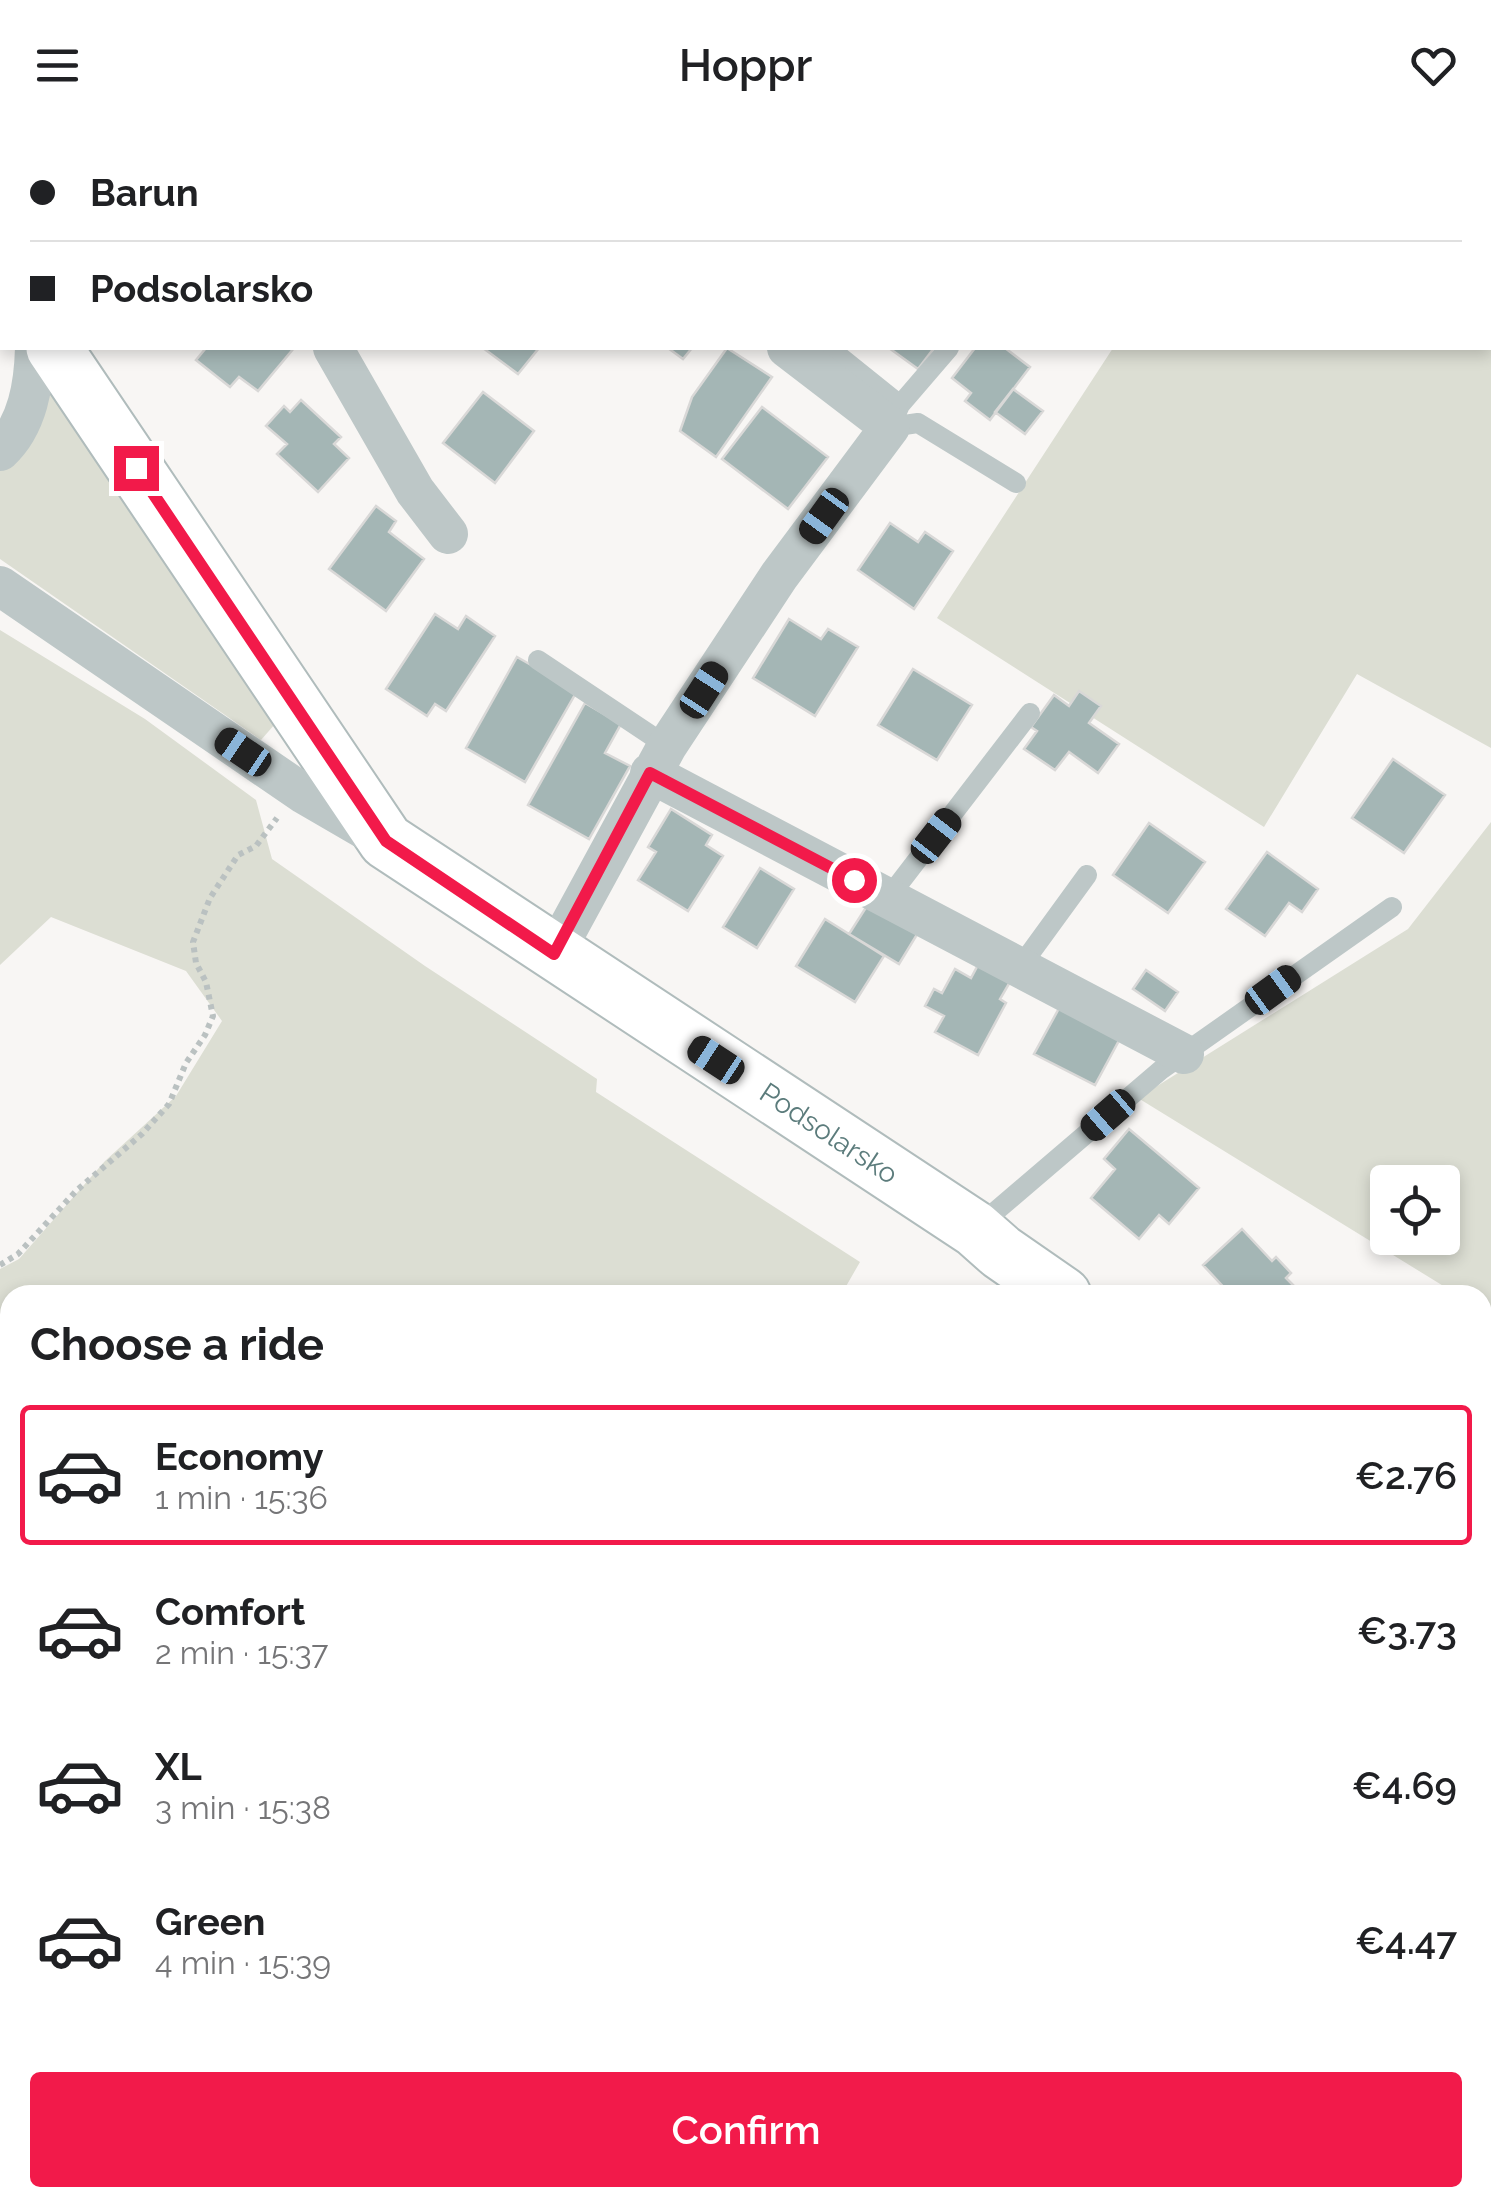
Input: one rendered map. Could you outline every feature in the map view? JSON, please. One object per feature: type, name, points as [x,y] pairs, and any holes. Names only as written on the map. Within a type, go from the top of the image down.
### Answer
[{"type":"main road","name":"Podsolarsko","points":[[55,350],[386,841],[974,1230],[1049,1285]]},
{"type":"street","points":[[0,451],[10,442],[24,416],[34,376],[35,350]]},
{"type":"street","points":[[333,350],[415,491],[448,534]]},
{"type":"street","points":[[554,954],[659,760],[780,576],[895,416],[791,350]]},
{"type":"street","points":[[0,586],[304,794],[386,841]]},
{"type":"street","points":[[659,760],[888,898],[1184,1054]]},
{"type":"lane","points":[[831,350],[895,416],[918,422],[1016,483]]},
{"type":"lane","points":[[895,416],[947,350]]},
{"type":"lane","points":[[538,660],[659,760]]},
{"type":"lane","points":[[888,898],[1030,713]]},
{"type":"lane","points":[[1020,967],[1087,874]]},
{"type":"lane","points":[[974,1230],[1162,1069],[1392,907]]},
{"type":"path","points":[[0,1264],[18,1254],[76,1191],[142,1134],[169,1104],[186,1063],[213,1016],[193,942],[210,898],[238,855],[256,846],[276,820]]},
{"type":"shaded area","points":[[1112,350],[1491,350],[1491,748],[1357,674],[1264,827],[937,618]]},
{"type":"shaded area","points":[[52,377],[282,716],[261,740],[0,559],[0,471],[13,461]]},
{"type":"shaded area","points":[[0,630],[145,719],[256,800],[272,859],[597,1079],[596,1092],[860,1262],[847,1285],[0,1285],[0,1269],[19,1259],[105,1161],[176,1096],[222,1021],[186,971],[51,917],[0,965]]},
{"type":"shaded area","points":[[1491,822],[1491,1285],[1442,1285],[1393,1255],[1460,1255],[1460,1165],[1370,1165],[1370,1241],[1138,1098],[1408,929]]},
{"type":"building","points":[[204,350],[292,350],[258,391],[239,377],[230,387],[196,360]]},
{"type":"building","points":[[486,350],[537,350],[518,374]]},
{"type":"building","points":[[671,350],[690,350],[683,359]]},
{"type":"building","points":[[726,350],[772,377],[716,457],[680,431],[692,397]]},
{"type":"building","points":[[892,350],[932,350],[918,369]]},
{"type":"building","points":[[973,350],[1008,350],[1030,367],[990,420],[965,401],[971,393],[952,378]]},
{"type":"building","points":[[1013,389],[1043,411],[1025,434],[995,412]]},
{"type":"building","points":[[483,392],[534,431],[495,483],[443,443]]},
{"type":"building","points":[[301,400],[341,437],[334,444],[349,458],[318,492],[277,454],[287,444],[266,426],[284,406],[290,412]]},
{"type":"building","points":[[762,407],[828,457],[788,509],[722,459]]},
{"type":"building","points":[[376,506],[396,521],[389,532],[424,559],[386,611],[329,569]]},
{"type":"building","points":[[890,523],[918,542],[925,532],[953,551],[914,609],[858,570]]},
{"type":"building","points":[[435,614],[458,629],[466,616],[495,636],[446,711],[435,704],[427,716],[386,689]]},
{"type":"building","points":[[789,619],[821,639],[828,629],[858,647],[815,716],[753,678]]},
{"type":"building","points":[[517,657],[577,691],[525,782],[466,748]]},
{"type":"building","points":[[913,669],[972,705],[937,760],[878,725]]},
{"type":"building","points":[[1079,691],[1101,706],[1089,723],[1119,744],[1098,773],[1069,752],[1055,770],[1024,749],[1037,731],[1031,727],[1054,695],[1069,706]]},
{"type":"building","points":[[585,703],[621,724],[605,753],[630,766],[589,839],[528,805]]},
{"type":"building","points":[[1393,759],[1445,795],[1404,853],[1352,818]]},
{"type":"building","points":[[671,809],[712,835],[706,845],[723,856],[688,911],[638,880],[656,852],[648,847]]},
{"type":"building","points":[[1149,823],[1205,862],[1168,913],[1113,875]]},
{"type":"building","points":[[1267,852],[1318,889],[1302,912],[1289,903],[1265,936],[1226,909]]},
{"type":"building","points":[[760,868],[794,889],[757,948],[723,927]]},
{"type":"building","points":[[872,898],[921,928],[899,964],[849,934]]},
{"type":"building","points":[[825,919],[884,956],[855,1002],[796,966]]},
{"type":"building","points":[[978,965],[1010,982],[1000,999],[1006,1003],[978,1055],[935,1032],[944,1016],[925,1006],[934,989],[942,993],[955,969],[971,978]]},
{"type":"building","points":[[1146,970],[1178,992],[1165,1011],[1133,989]]},
{"type":"building","points":[[1063,1001],[1123,1033],[1095,1085],[1034,1054]]},
{"type":"building","points":[[1129,1129],[1199,1188],[1169,1224],[1159,1215],[1139,1239],[1091,1198],[1115,1169],[1104,1159]]},
{"type":"building","points":[[1242,1229],[1272,1261],[1276,1257],[1291,1273],[1286,1278],[1293,1285],[1222,1285],[1203,1265]]},
{"type":"route","points":[[136,468],[386,841],[554,954],[650,773],[854,880]]}]
